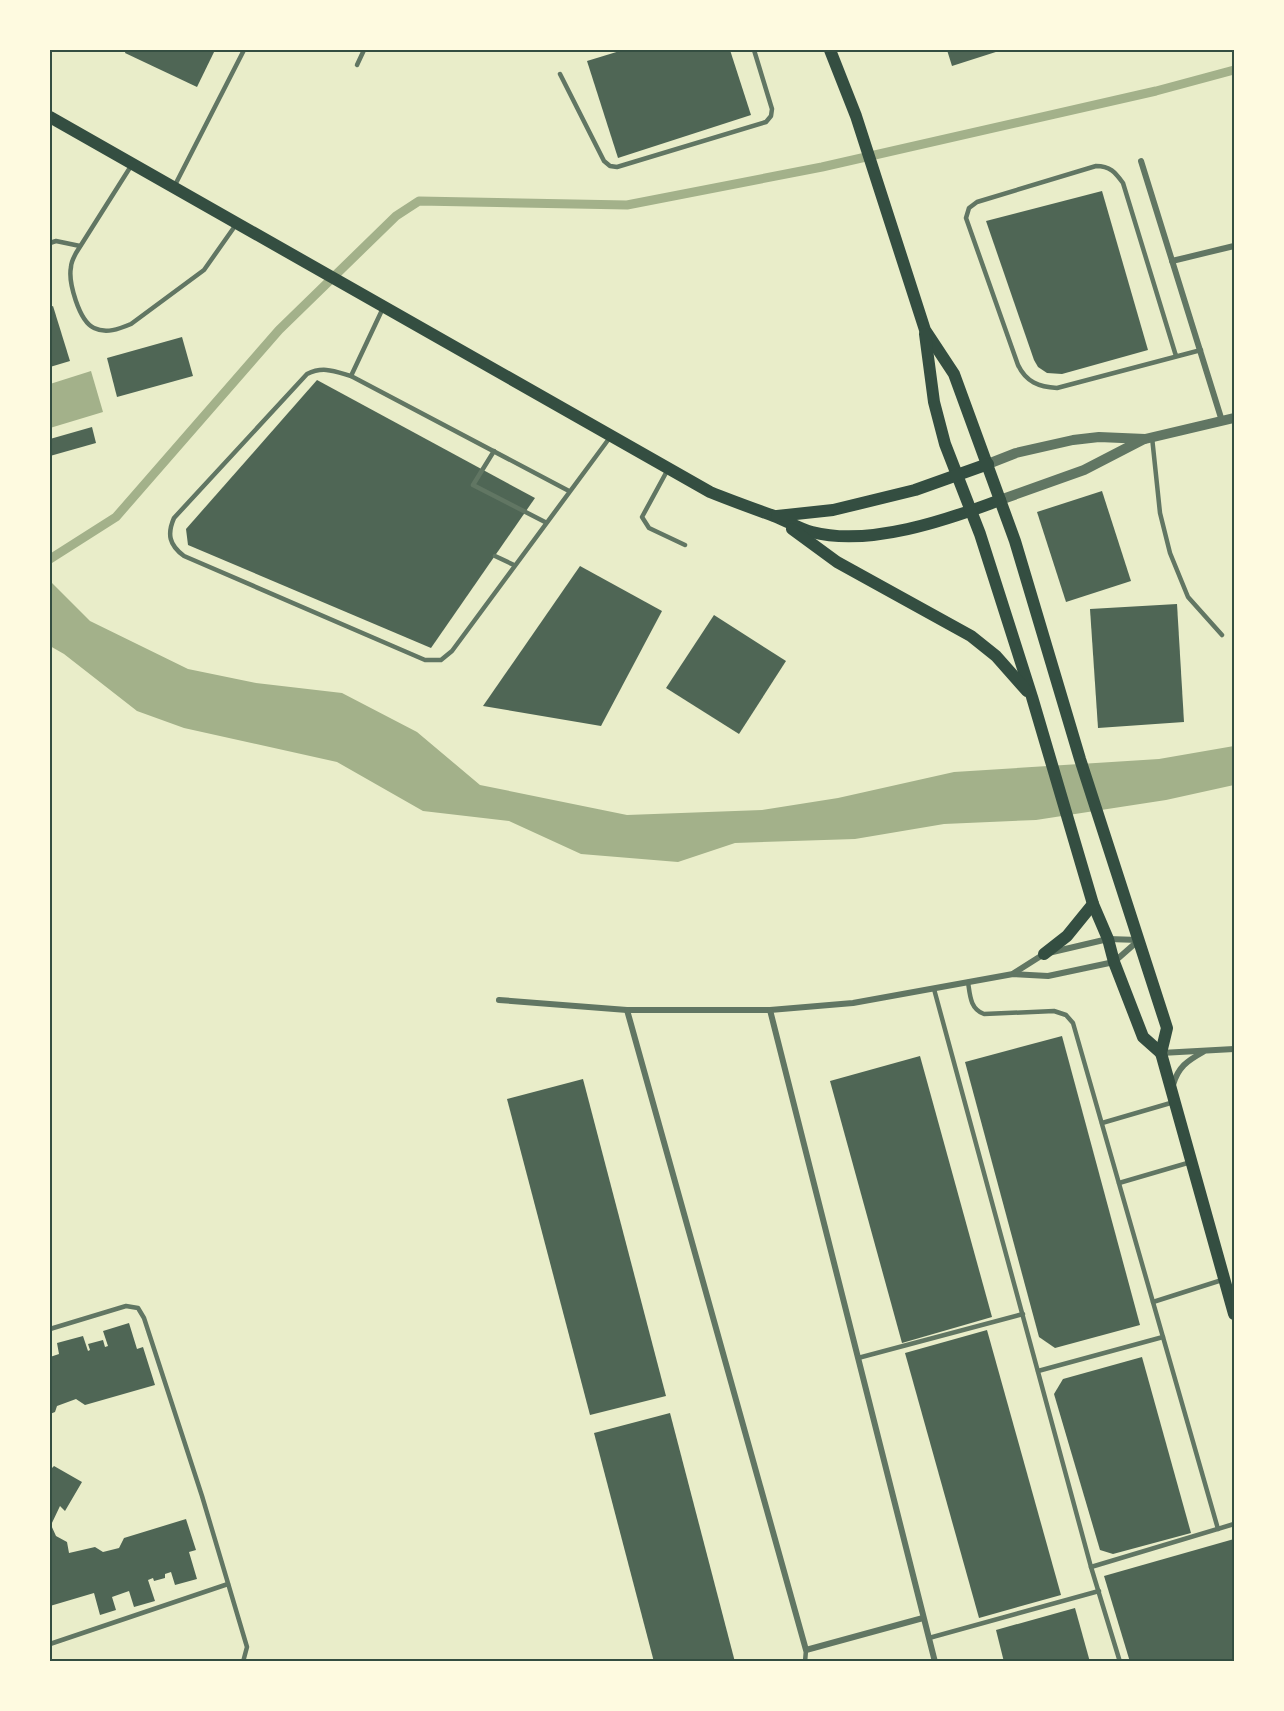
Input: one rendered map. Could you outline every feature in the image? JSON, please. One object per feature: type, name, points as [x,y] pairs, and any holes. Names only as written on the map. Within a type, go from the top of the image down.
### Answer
[{"type":"main road","points":[[830,50],[856,116],[925,330],[934,402],[945,444],[971,511],[1032,697],[1093,904],[1143,1037],[1161,1053]]},
{"type":"main road","points":[[50,117],[710,492],[744,507],[774,516],[812,532],[848,536],[892,532],[947,520],[1000,500]]},
{"type":"main road","points":[[925,330],[954,374],[1021,561],[1080,759],[1167,1028],[1161,1053],[1234,1314]]},
{"type":"main road","points":[[774,516],[833,510],[915,490],[988,464]]},
{"type":"main road","points":[[774,516],[837,562],[978,641],[996,656],[1032,697]]},
{"type":"main road","points":[[1044,954],[1067,936],[1093,904]]},
{"type":"street","points":[[1141,161],[1222,421]]},
{"type":"street","points":[[1172,261],[1234,246]]},
{"type":"street","points":[[1000,500],[1084,470],[1148,438],[1234,418]]},
{"type":"street","points":[[988,464],[1016,453],[1073,440],[1099,437],[1148,438]]},
{"type":"street","points":[[1013,974],[1044,954],[1108,939],[1139,940]]},
{"type":"street","points":[[499,1000],[627,1010],[770,1010],[853,1003],[1013,974],[1048,976],[1114,962],[1139,940]]},
{"type":"street","points":[[627,1010],[806,1650],[924,1618]]},
{"type":"street","points":[[770,1010],[934,1662]]},
{"type":"street","points":[[1161,1053],[1234,1049]]},
{"type":"street","points":[[1173,1096],[1177,1071],[1186,1061],[1206,1050]]},
{"type":"lane","points":[[174,188],[244,50]]},
{"type":"lane","points":[[357,65],[364,50]]},
{"type":"lane","points":[[560,74],[603,161],[610,166],[617,167],[766,122],[771,116],[772,109],[754,50]]},
{"type":"lane","points":[[133,164],[80,246],[71,267],[71,280],[76,302],[84,319],[92,327],[105,331],[120,329],[131,324],[204,270],[237,223]]},
{"type":"lane","points":[[1176,356],[1123,183],[1107,166],[1096,166],[977,202],[969,208],[966,218],[1018,365],[1022,375],[1032,383],[1057,388],[1201,350]]},
{"type":"lane","points":[[50,243],[80,246]]},
{"type":"lane","points":[[351,376],[379,304]]},
{"type":"lane","points":[[569,490],[351,376],[328,369],[317,369],[307,374],[174,518],[169,530],[170,540],[175,550],[184,556],[425,660],[441,660],[452,651],[545,522],[611,436]]},
{"type":"lane","points":[[1148,438],[1160,513],[1170,553],[1188,597],[1222,634]]},
{"type":"lane","points":[[494,451],[473,485],[545,522]]},
{"type":"lane","points":[[669,468],[642,517],[649,528],[685,545]]},
{"type":"lane","points":[[495,556],[514,565]]},
{"type":"lane","points":[[968,982],[972,1005],[976,1011],[984,1014],[1054,1011],[1066,1015],[1073,1023],[1218,1528]]},
{"type":"lane","points":[[934,989],[1091,1567],[1120,1662]]},
{"type":"lane","points":[[1102,1123],[1173,1096]]},
{"type":"lane","points":[[1119,1183],[1191,1162]]},
{"type":"lane","points":[[1153,1302],[1224,1279]]},
{"type":"lane","points":[[50,1329],[126,1306],[138,1308],[144,1318],[247,1647],[243,1662]]},
{"type":"lane","points":[[858,1358],[1023,1314]]},
{"type":"lane","points":[[1038,1371],[1163,1337]]},
{"type":"lane","points":[[1091,1567],[1234,1524]]},
{"type":"lane","points":[[50,1644],[228,1584]]},
{"type":"lane","points":[[929,1638],[1099,1592]]},
{"type":"lane","points":[[805,1662],[806,1650]]},
{"type":"shaded area","points":[[91,371],[103,412],[50,428],[50,384]]},
{"type":"shaded area","points":[[50,581],[90,621],[188,669],[256,683],[342,693],[417,732],[480,785],[627,815],[762,810],[838,798],[954,772],[1159,759],[1234,746],[1234,785],[1166,800],[1036,820],[944,824],[855,839],[735,843],[678,862],[581,854],[509,821],[423,811],[337,762],[184,728],[137,711],[64,654],[50,646]]},
{"type":"building","points":[[126,50],[215,50],[197,87],[125,53]]},
{"type":"building","points":[[623,50],[730,50],[751,115],[618,158],[587,61]]},
{"type":"building","points":[[947,50],[1002,50],[952,66]]},
{"type":"building","points":[[1102,191],[1148,350],[1062,374],[1047,373],[1038,367],[1034,360],[986,221]]},
{"type":"building","points":[[53,306],[70,361],[50,367],[50,307]]},
{"type":"building","points":[[182,337],[193,376],[117,397],[107,358]]},
{"type":"building","points":[[317,380],[535,498],[431,648],[188,545],[186,529]]},
{"type":"building","points":[[92,427],[96,443],[50,456],[50,439]]},
{"type":"building","points":[[1102,491],[1131,581],[1066,602],[1037,512]]},
{"type":"building","points":[[580,566],[662,611],[601,726],[483,706]]},
{"type":"building","points":[[1177,604],[1184,722],[1098,728],[1090,609]]},
{"type":"building","points":[[714,615],[786,661],[739,734],[666,688]]},
{"type":"building","points":[[1062,1036],[1140,1325],[1055,1348],[1039,1337],[965,1062]]},
{"type":"building","points":[[920,1056],[992,1317],[902,1343],[830,1081]]},
{"type":"building","points":[[583,1079],[666,1396],[590,1415],[507,1099]]},
{"type":"building","points":[[129,1323],[137,1349],[143,1347],[155,1385],[85,1405],[76,1399],[57,1406],[55,1412],[50,1414],[50,1357],[59,1354],[57,1343],[83,1336],[88,1351],[90,1350],[88,1344],[103,1340],[105,1347],[108,1346],[103,1331]]},
{"type":"building","points":[[987,1330],[1061,1595],[979,1618],[905,1353]]},
{"type":"building","points":[[1142,1357],[1191,1533],[1113,1554],[1100,1550],[1054,1394],[1063,1379]]},
{"type":"building","points":[[670,1413],[735,1662],[654,1662],[594,1433]]},
{"type":"building","points":[[54,1466],[82,1482],[65,1511],[60,1506],[51,1525],[56,1536],[67,1542],[69,1553],[95,1547],[103,1552],[119,1548],[124,1538],[186,1519],[196,1550],[189,1552],[197,1579],[175,1585],[171,1572],[165,1574],[165,1578],[154,1581],[153,1578],[148,1580],[155,1601],[134,1607],[129,1591],[112,1597],[116,1610],[100,1615],[94,1593],[50,1606],[50,1470]]},
{"type":"building","points":[[1234,1539],[1234,1662],[1130,1662],[1104,1576]]},
{"type":"building","points":[[1075,1608],[1090,1662],[1004,1662],[996,1630]]},
{"type":"waterway","points":[[50,559],[116,517],[279,330],[396,216],[419,201],[627,205],[822,167],[1156,91],[1234,70]]}]
